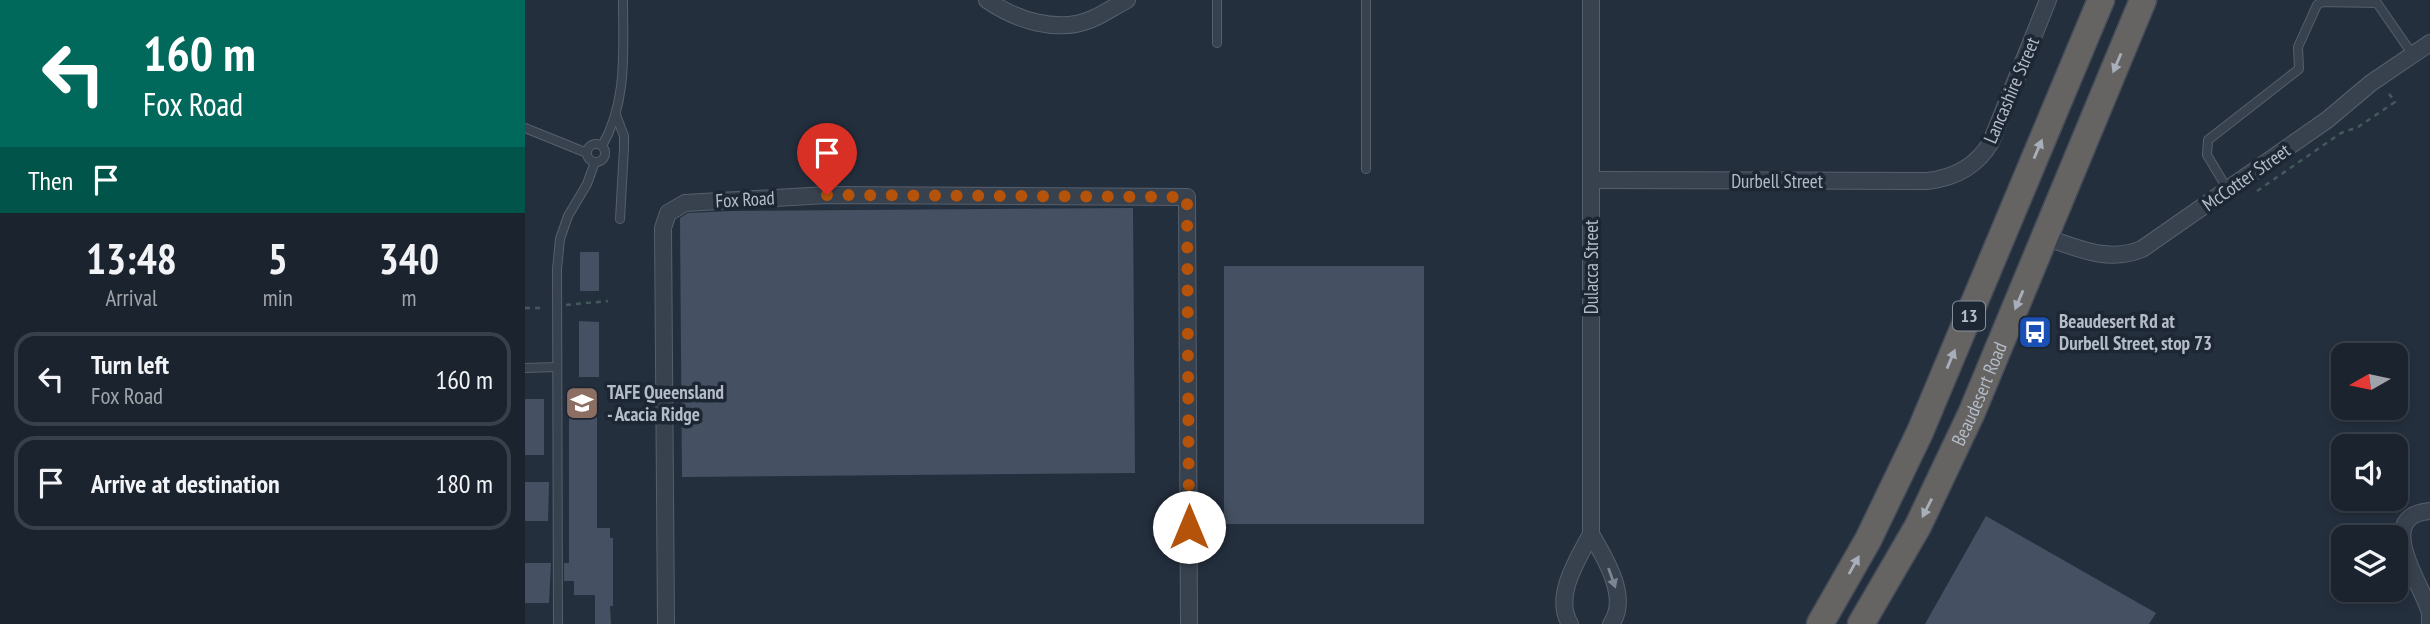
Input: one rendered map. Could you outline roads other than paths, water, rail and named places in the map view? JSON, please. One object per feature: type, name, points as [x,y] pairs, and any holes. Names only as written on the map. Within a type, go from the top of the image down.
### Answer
[{"type":"highway","name":"Beaudesert Road","points":[[1820,624],[1868,540],[1920,432],[2101,0]]},
{"type":"highway","name":"Beaudesert Road","points":[[1861,624],[1895,567],[1946,470],[2143,0]]},
{"type":"street","points":[[987,0],[1028,21],[1059,24],[1091,20],[1127,0]]},
{"type":"street","name":"Dulacca Street","points":[[1570,624],[1564,612],[1565,591],[1591,534],[1591,0]]},
{"type":"street","name":"Lancashire Street","points":[[1962,171],[1982,155],[1991,142],[2048,0]]},
{"type":"street","name":"McCotter Street","points":[[2045,237],[2108,256],[2132,253],[2153,243],[2327,120],[2371,83],[2430,43]]},
{"type":"street","name":"Durbell Street","points":[[1591,180],[1927,181],[1946,178],[1962,171]]},
{"type":"street","name":"Fox Road","points":[[666,624],[663,228],[668,213],[685,203],[841,195],[1187,197],[1189,624]]},
{"type":"street","points":[[2430,512],[2422,512],[2410,519],[2403,536],[2404,550],[2430,613],[2430,624]]},
{"type":"street","name":"Dulacca Street","points":[[1591,534],[1603,555],[1619,599],[1618,611],[1611,624]]},
{"type":"lane","points":[[558,624],[556,368],[560,239],[568,216],[587,184],[596,162],[604,156],[602,146],[616,115],[622,85],[623,0]]},
{"type":"lane","points":[[1217,0],[1217,43]]},
{"type":"lane","points":[[1366,0],[1366,169]]},
{"type":"lane","points":[[2228,190],[2207,155],[2208,140],[2299,69],[2298,47],[2317,5],[2322,2],[2377,3],[2413,55]]},
{"type":"lane","points":[[616,115],[624,136],[620,219]]},
{"type":"lane","points":[[525,128],[587,153],[590,160],[596,162]]},
{"type":"lane","points":[[587,153],[594,144],[602,146]]},
{"type":"lane","points":[[525,368],[556,368]]},
{"type":"place","name":"Beaudesert Rd at Durbell Street, stop 73","points":[[2035,332]]},
{"type":"place","name":"TAFE Queensland - Acacia Ridge","points":[[582,403]]}]
